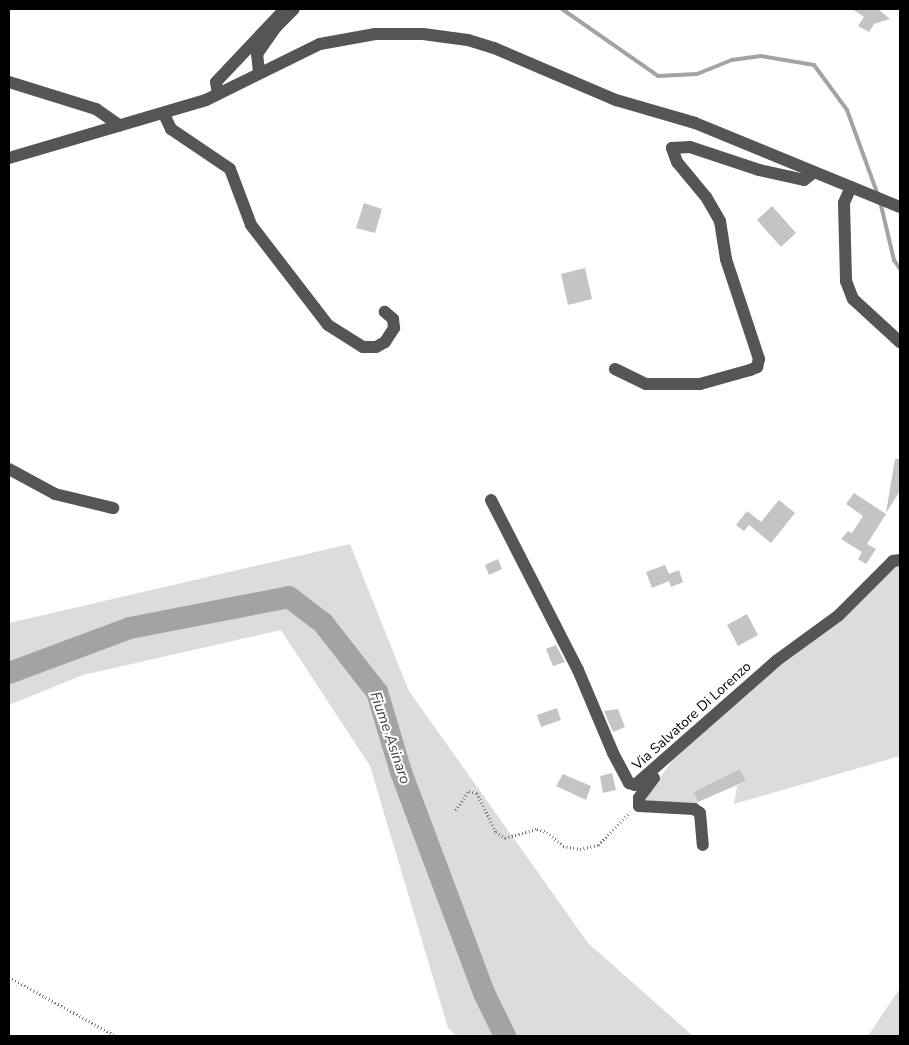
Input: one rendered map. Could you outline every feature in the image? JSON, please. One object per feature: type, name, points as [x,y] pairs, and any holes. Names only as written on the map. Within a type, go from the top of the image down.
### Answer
[{"type":"street","points":[[218,94],[216,82],[285,9]]},
{"type":"street","points":[[259,72],[257,54],[276,27],[294,9]]},
{"type":"street","points":[[9,158],[164,114],[218,94],[259,72],[320,44],[374,34],[423,34],[468,40],[616,100],[695,123],[896,205]]},
{"type":"street","points":[[9,82],[96,109],[120,126]]},
{"type":"street","points":[[164,114],[171,129],[230,169],[255,231],[328,325],[354,343],[376,347],[386,342],[394,328],[393,319],[385,312]]},
{"type":"street","points":[[615,369],[646,384],[700,384],[757,367],[759,359],[726,259],[720,221],[706,197],[671,153],[672,148],[690,147],[759,170],[804,180],[813,172]]},
{"type":"street","points":[[850,187],[844,203],[846,281],[854,299],[900,342]]},
{"type":"street","points":[[9,469],[55,494],[113,508]]},
{"type":"street","name":"Via Salvatore Di Lorenzo","points":[[492,500],[578,670],[592,709],[629,783],[640,784],[769,666],[832,621],[873,585],[893,561],[900,560]]},
{"type":"street","points":[[672,754],[639,798],[639,806],[694,808],[700,813],[703,845]]},
{"type":"path","points":[[455,810],[470,791],[478,793],[496,832],[505,838],[537,828],[547,832],[563,846],[580,849],[598,845],[619,821],[639,806]]},
{"type":"path","points":[[9,977],[116,1036]]},
{"type":"shaded area","points":[[350,544],[409,691],[588,943],[693,1036],[456,1036],[448,1028],[370,766],[281,630],[83,675],[9,705],[9,623]]},
{"type":"shaded area","points":[[900,563],[900,756],[734,804],[737,786],[746,781],[740,769],[693,792],[699,804],[649,805],[644,801],[680,749]]},
{"type":"shaded area","points":[[900,988],[900,1036],[868,1036]]},
{"type":"building","points":[[852,9],[878,9],[890,19],[874,24],[869,32],[858,26],[864,17]]},
{"type":"building","points":[[364,203],[382,209],[375,233],[356,228]]},
{"type":"building","points":[[772,206],[796,233],[781,247],[757,220]]},
{"type":"building","points":[[585,268],[592,299],[568,305],[561,274]]},
{"type":"building","points":[[895,459],[900,459],[900,491],[886,513]]},
{"type":"building","points":[[854,493],[886,514],[867,544],[876,549],[866,564],[858,559],[862,552],[841,539],[848,531],[852,533],[863,516],[846,504]]},
{"type":"building","points":[[779,500],[795,513],[771,543],[749,525],[744,531],[736,525],[747,511],[761,522]]},
{"type":"building","points":[[498,559],[502,569],[489,575],[485,565]]},
{"type":"building","points":[[665,565],[669,574],[679,570],[683,582],[671,587],[669,581],[652,588],[646,572]]},
{"type":"building","points":[[747,614],[758,635],[738,646],[727,625]]},
{"type":"building","points":[[556,645],[565,662],[553,666],[546,649]]},
{"type":"building","points":[[557,708],[561,720],[541,727],[537,715]]},
{"type":"building","points":[[618,709],[625,727],[613,732],[604,711]]},
{"type":"building","points":[[740,769],[746,781],[698,802],[693,792]]},
{"type":"building","points":[[612,773],[616,790],[603,793],[600,776]]},
{"type":"building","points":[[563,774],[591,786],[586,800],[556,786]]},
{"type":"waterway","points":[[562,9],[658,76],[697,74],[732,60],[761,56],[814,65],[847,110],[878,195]]},
{"type":"waterway","points":[[880,201],[894,260],[900,269]]},
{"type":"waterway","name":"Fiume Asinaro","points":[[9,673],[130,628],[289,597],[323,623],[377,692],[401,772],[485,995],[505,1036]]}]
